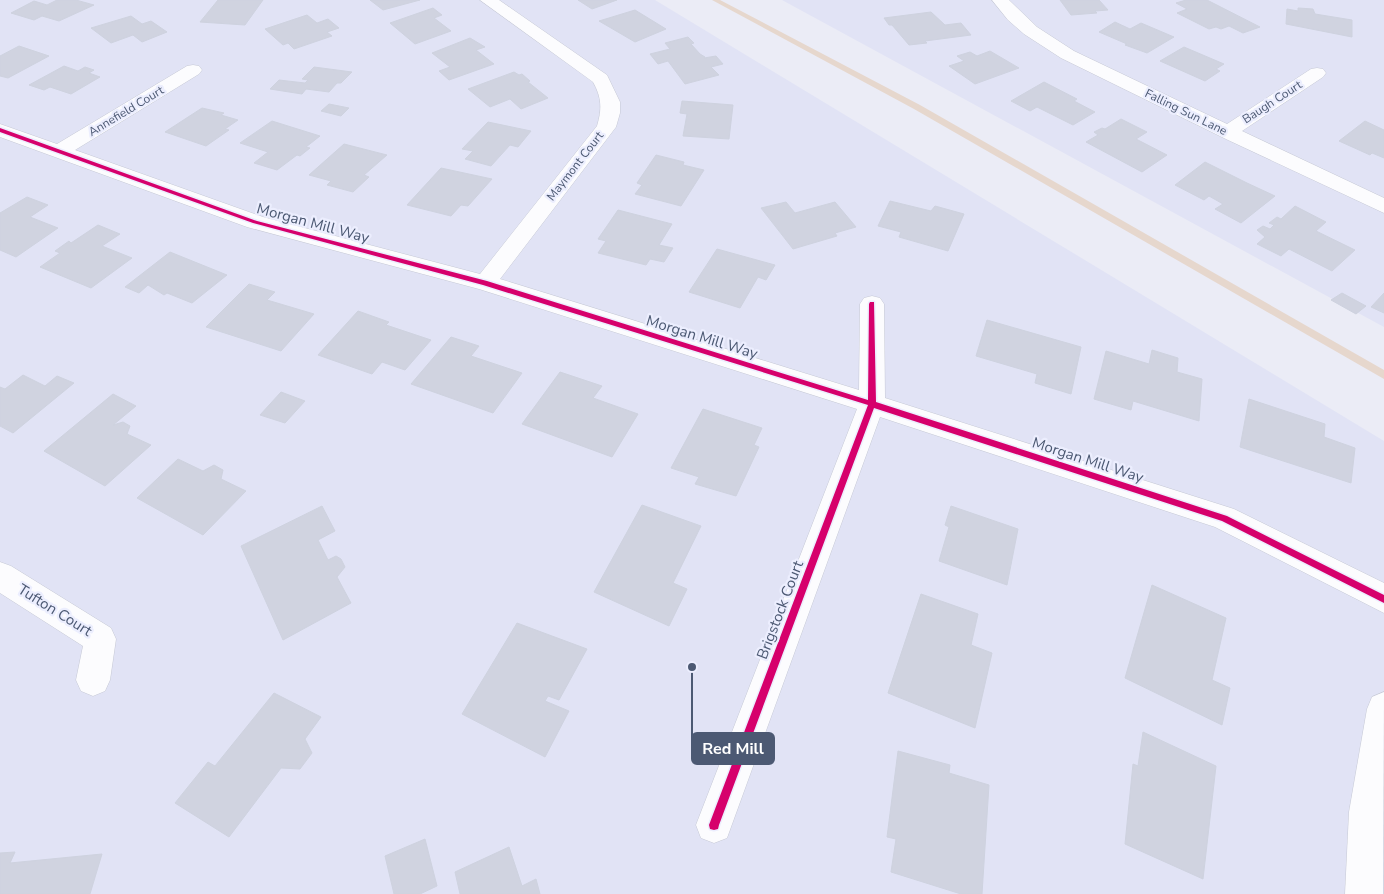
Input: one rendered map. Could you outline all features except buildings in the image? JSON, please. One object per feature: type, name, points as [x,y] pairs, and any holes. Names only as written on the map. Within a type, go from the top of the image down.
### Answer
[{"type":"street","name":"Maymont Court","points":[[485,283],[606,127],[612,111],[610,96],[600,79],[488,0]]},
{"type":"street","name":"Falling Sun Lane","points":[[1000,0],[1016,19],[1048,44],[1384,206]]},
{"type":"street","name":"Annefield Court","points":[[58,152],[193,70]]},
{"type":"street","name":"Baugh Court","points":[[1228,132],[1317,73]]},
{"type":"street","name":"Morgan Mill Way","points":[[0,130],[256,222],[485,283],[872,404],[1224,518],[1384,599]]},
{"type":"street","points":[[872,304],[872,404]]},
{"type":"street","name":"Brigstock Court","points":[[714,825],[872,404]]},
{"type":"street","name":"Tufton Court","points":[[0,576],[100,639],[93,680]]},
{"type":"street","points":[[1364,894],[1375,816],[1384,710]]},
{"type":"shaded area","points":[[0,0],[655,0],[1384,441],[1384,894],[0,894]]},
{"type":"shaded area","points":[[782,0],[1384,0],[1384,327]]},
{"type":"waterway","points":[[715,0],[917,107],[1384,375]]},
{"type":"cycle path","points":[[0,130],[255,222],[485,283],[872,404],[1224,518],[1384,599]]},
{"type":"cycle path","points":[[714,825],[872,404],[872,304]]},
{"type":"place","name":"Red Mill","points":[[692,667]]}]
